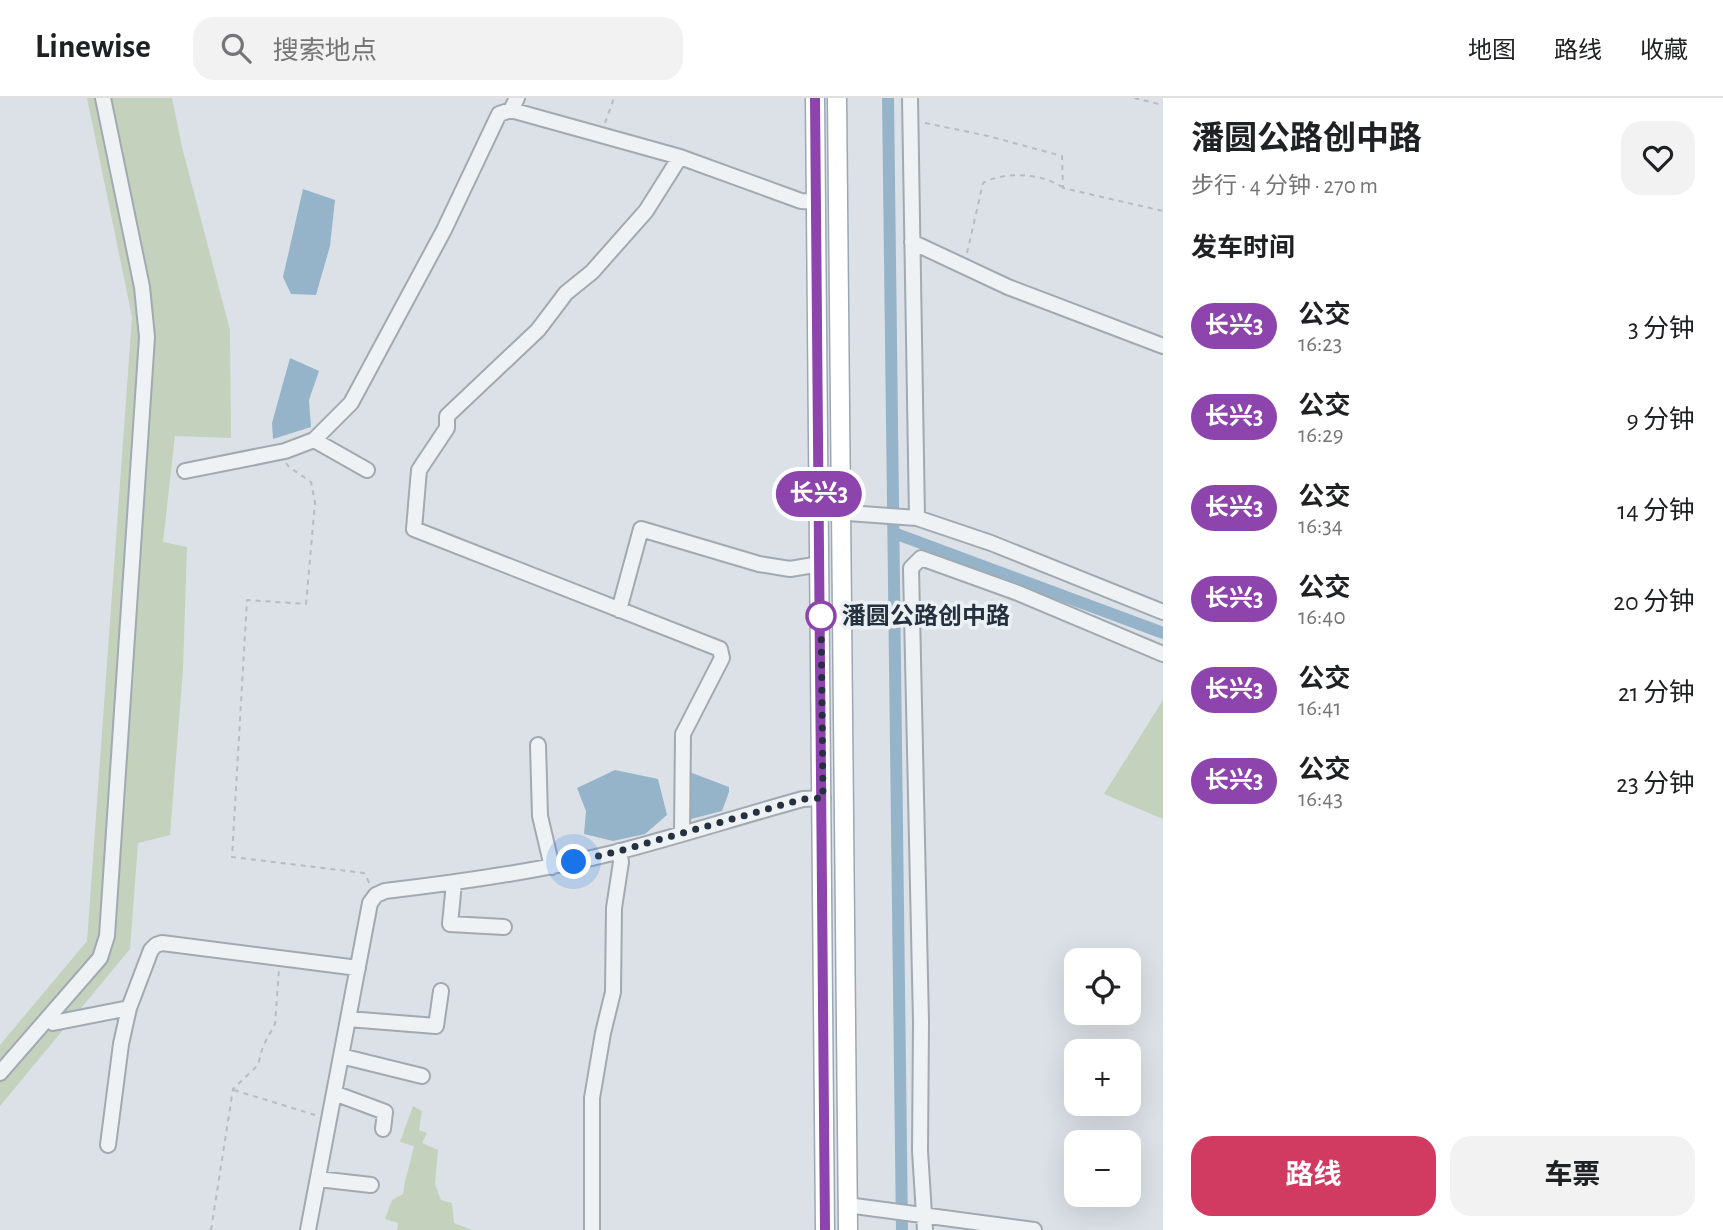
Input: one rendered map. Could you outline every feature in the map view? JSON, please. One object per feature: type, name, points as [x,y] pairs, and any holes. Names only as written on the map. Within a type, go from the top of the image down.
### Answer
[{"type":"main road","points":[[815,98],[825,1230]]},
{"type":"main road","points":[[836,98],[848,1230]]},
{"type":"street","points":[[0,1073],[100,958],[107,936],[147,337],[142,287],[103,98]]},
{"type":"street","points":[[910,98],[917,519]]},
{"type":"street","points":[[185,471],[285,452],[314,439],[351,403],[444,230],[499,114],[514,104],[601,135],[680,157],[801,201],[816,202]]},
{"type":"street","points":[[680,157],[646,211],[592,272],[566,293],[538,330],[447,416],[447,428],[419,470],[414,529],[720,649],[722,658],[683,734],[682,833]]},
{"type":"street","points":[[912,242],[1007,287],[1163,346]]},
{"type":"street","points":[[314,439],[367,470]]},
{"type":"street","points":[[820,511],[917,519],[991,542],[1163,612]]},
{"type":"street","points":[[620,610],[641,529],[759,564],[790,569],[820,565]]},
{"type":"street","points":[[923,1220],[911,568],[921,558],[1017,593],[1163,654]]},
{"type":"street","points":[[538,745],[540,816],[552,867]]},
{"type":"street","points":[[308,1230],[370,903],[376,895],[385,891],[552,867],[803,799],[823,798]]},
{"type":"street","points":[[592,1230],[592,1098],[613,992],[614,908],[621,862],[619,851]]},
{"type":"street","points":[[454,883],[450,924],[504,927]]},
{"type":"street","points":[[108,1145],[121,1044],[129,1008],[151,950],[156,945],[162,943],[358,968]]},
{"type":"street","points":[[348,1019],[436,1026],[441,991]]},
{"type":"street","points":[[48,1018],[53,1023],[129,1008]]},
{"type":"street","points":[[341,1056],[422,1076]]},
{"type":"street","points":[[334,1093],[385,1112],[383,1129]]},
{"type":"street","points":[[318,1179],[371,1185]]},
{"type":"street","points":[[847,1205],[886,1210],[923,1220],[1034,1230]]},
{"type":"path","points":[[601,135],[614,98]]},
{"type":"path","points":[[1134,98],[1163,105]]},
{"type":"path","points":[[910,120],[988,136],[1062,156],[1063,188]]},
{"type":"path","points":[[963,266],[983,183],[994,177],[1012,175],[1050,179],[1063,188],[1163,211]]},
{"type":"path","points":[[285,452],[289,467],[311,482],[315,503],[306,604],[247,600],[232,857],[364,873],[376,895]]},
{"type":"path","points":[[211,1230],[233,1089],[258,1065],[263,1046],[275,1024],[279,958]]},
{"type":"path","points":[[233,1089],[329,1119]]},
{"type":"green space","points":[[87,98],[172,98],[182,147],[230,330],[231,438],[175,436],[163,542],[187,547],[183,669],[170,835],[138,843],[130,949],[0,1106],[0,1045],[87,941],[132,317]]},
{"type":"green space","points":[[1163,700],[1163,819],[1104,794]]},
{"type":"green space","points":[[413,1106],[422,1111],[419,1130],[427,1133],[422,1143],[438,1150],[435,1184],[441,1200],[452,1203],[454,1223],[472,1230],[397,1230],[398,1223],[385,1219],[392,1200],[403,1194],[414,1146],[400,1142]]},
{"type":"water","points":[[303,189],[335,200],[330,246],[316,295],[291,294],[283,277]]},
{"type":"water","points":[[290,358],[319,371],[309,400],[311,427],[273,439],[272,423]]},
{"type":"water","points":[[615,770],[658,779],[667,815],[645,834],[613,841],[584,834],[586,811],[577,788]]},
{"type":"water","points":[[692,773],[729,787],[722,811],[691,819],[687,776]]},
{"type":"waterway","points":[[888,98],[902,1230]]},
{"type":"waterway","points":[[894,533],[1163,633]]},
{"type":"bus line","name":"长兴3","points":[[815,98],[825,1230]]},
{"type":"place","name":"潘圆公路创中路","points":[[821,616]]},
{"type":"route","points":[[574,862],[803,799],[823,798],[821,616]]}]
